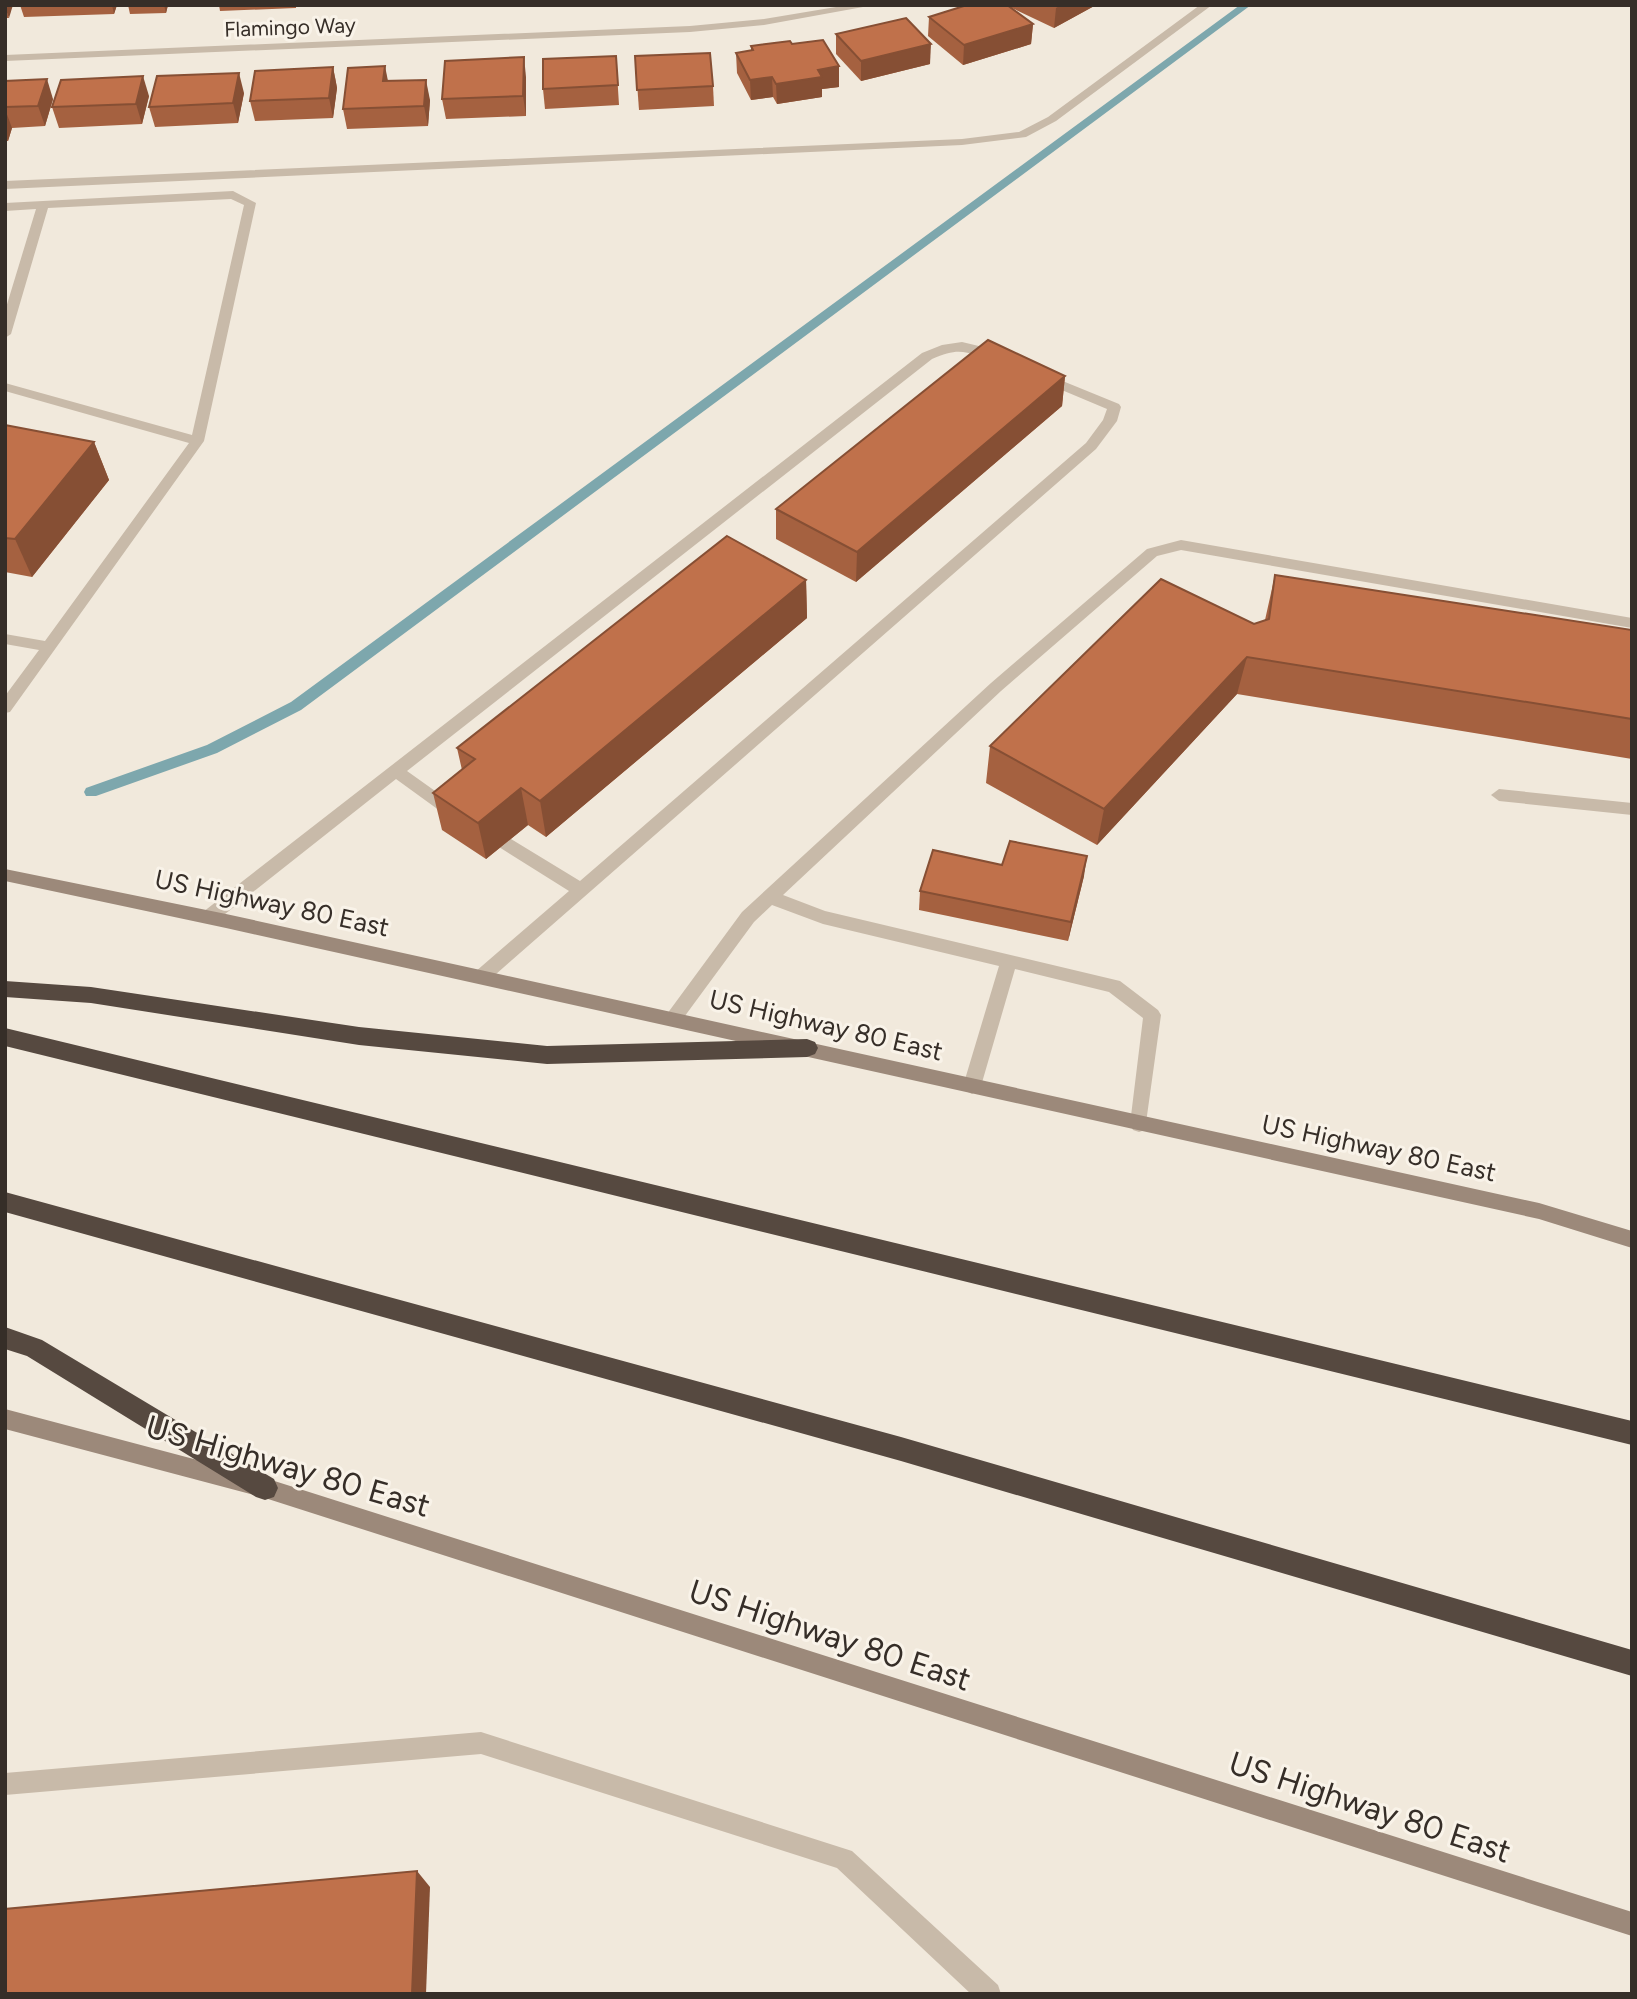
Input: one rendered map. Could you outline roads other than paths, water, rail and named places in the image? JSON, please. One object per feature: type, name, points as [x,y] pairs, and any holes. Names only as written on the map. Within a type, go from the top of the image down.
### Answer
[{"type":"highway","points":[[5,989],[91,995],[359,1036],[547,1055],[807,1048]]},
{"type":"highway","points":[[5,1037],[1632,1433]]},
{"type":"highway","points":[[5,1202],[901,1449],[1632,1662]]},
{"type":"highway","points":[[5,1338],[34,1348],[265,1488]]},
{"type":"main road","name":"US Highway 80 East","points":[[5,875],[209,917],[1539,1211],[1632,1240]]},
{"type":"main road","name":"US Highway 80 East","points":[[5,1419],[265,1488],[1632,1924]]},
{"type":"street","name":"Flamingo Way","points":[[5,58],[690,29],[764,22],[869,5]]},
{"type":"street","points":[[5,185],[948,142],[1021,135],[1052,119],[1208,5]]},
{"type":"street","points":[[5,207],[233,195],[250,203],[197,441],[5,708]]},
{"type":"street","points":[[5,334],[43,205]]},
{"type":"street","points":[[209,917],[927,356],[951,345],[974,348],[1114,407],[1110,421],[1091,446],[481,977]]},
{"type":"street","points":[[5,387],[197,441]]},
{"type":"street","points":[[673,1019],[748,917],[996,687],[1152,552],[1181,545],[1632,623]]},
{"type":"street","points":[[5,639],[50,647]]},
{"type":"street","points":[[396,771],[459,816]]},
{"type":"street","points":[[1500,795],[1632,809]]},
{"type":"street","points":[[505,844],[581,890]]},
{"type":"street","points":[[770,897],[823,917],[1114,986],[1152,1016],[1139,1124]]},
{"type":"street","points":[[972,1086],[1009,961]]},
{"type":"street","points":[[5,1784],[481,1743],[844,1858],[989,1994]]},
{"type":"waterway","points":[[91,792],[212,749],[296,706],[1246,5]]}]
